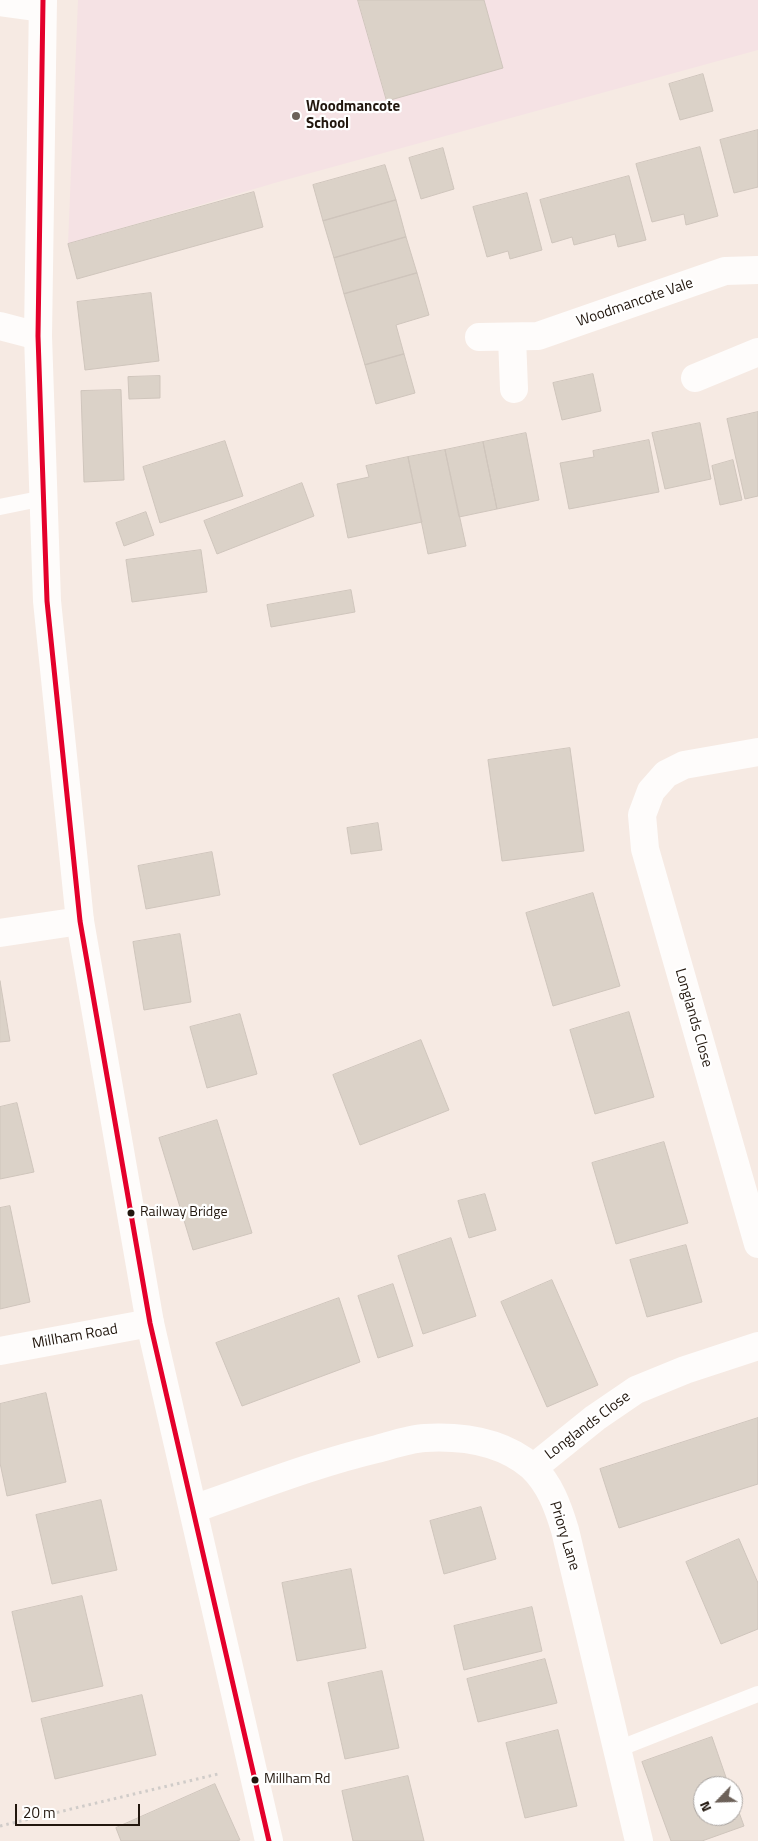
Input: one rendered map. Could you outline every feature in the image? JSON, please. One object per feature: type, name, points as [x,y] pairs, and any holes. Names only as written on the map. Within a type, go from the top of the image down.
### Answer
[{"type":"street","points":[[0,2],[43,4],[38,336],[47,600],[80,921],[150,1324],[269,1841]]},
{"type":"street","name":"Woodmancote Vale","points":[[479,337],[538,336],[725,271],[758,270]]},
{"type":"street","points":[[0,326],[38,336]]},
{"type":"street","points":[[512,337],[514,389]]},
{"type":"street","points":[[695,378],[758,352]]},
{"type":"street","name":"Longlands Close","points":[[758,752],[684,765],[666,774],[651,791],[642,815],[644,849],[758,1244]]},
{"type":"street","points":[[0,934],[80,921]]},
{"type":"street","name":"Millham Road","points":[[0,1351],[150,1324]]},
{"type":"street","name":"Longlands Close","points":[[533,1468],[595,1418],[636,1390],[685,1370],[758,1346]]},
{"type":"street","name":"Priory Lane","points":[[193,1509],[342,1458],[422,1438],[447,1438],[484,1442],[510,1452],[533,1468],[548,1486],[562,1522],[640,1841]]},
{"type":"lane","points":[[0,507],[44,498]]},
{"type":"lane","points":[[618,1749],[758,1694]]},
{"type":"path","points":[[0,1826],[252,1766]]},
{"type":"shaded area","name":"Woodmancote School","points":[[78,0],[758,0],[758,50],[278,182],[68,244]]},
{"type":"building","points":[[358,0],[484,0],[503,68],[387,101]]},
{"type":"building","points":[[703,74],[713,111],[680,120],[669,84]]},
{"type":"building","points":[[758,130],[758,187],[734,193],[720,140]]},
{"type":"building","points":[[700,147],[718,216],[686,225],[684,214],[652,222],[636,164]]},
{"type":"building","points":[[443,148],[454,189],[421,199],[409,158]]},
{"type":"building","points":[[385,165],[396,200],[323,221],[313,185]]},
{"type":"building","points":[[629,176],[646,240],[618,247],[615,234],[574,245],[572,237],[552,243],[540,200]]},
{"type":"building","points":[[254,192],[263,227],[77,279],[68,244]]},
{"type":"building","points":[[527,193],[542,250],[510,259],[508,251],[487,257],[473,207]]},
{"type":"building","points":[[396,200],[406,237],[334,258],[323,221]]},
{"type":"building","points":[[406,237],[417,273],[344,294],[334,258]]},
{"type":"building","points":[[417,273],[429,315],[396,325],[404,354],[365,365],[344,294]]},
{"type":"building","points":[[151,293],[159,361],[85,370],[77,302]]},
{"type":"building","points":[[404,354],[415,393],[376,404],[365,365]]},
{"type":"building","points":[[593,374],[601,411],[562,420],[553,383]]},
{"type":"building","points":[[160,376],[160,398],[129,399],[128,377]]},
{"type":"building","points":[[121,390],[124,480],[84,482],[81,391]]},
{"type":"building","points":[[758,412],[758,496],[745,499],[727,419]]},
{"type":"building","points":[[700,423],[711,479],[665,489],[652,433]]},
{"type":"building","points":[[526,433],[539,500],[497,509],[483,442]]},
{"type":"building","points":[[649,440],[659,492],[569,509],[560,463],[594,457],[593,451]]},
{"type":"building","points":[[225,441],[243,496],[160,523],[143,467]]},
{"type":"building","points":[[483,442],[497,509],[459,517],[445,450]]},
{"type":"building","points":[[445,450],[466,546],[428,554],[408,457]]},
{"type":"building","points":[[408,457],[422,522],[348,538],[337,484],[369,477],[366,466]]},
{"type":"building","points":[[733,460],[742,500],[720,505],[712,466]]},
{"type":"building","points":[[302,483],[314,516],[217,554],[204,521]]},
{"type":"building","points":[[146,512],[154,535],[124,546],[116,523]]},
{"type":"building","points":[[201,550],[207,592],[132,602],[126,560]]},
{"type":"building","points":[[351,590],[355,612],[271,627],[267,605]]},
{"type":"building","points":[[570,748],[584,851],[502,861],[488,760]]},
{"type":"building","points":[[378,823],[382,850],[351,854],[347,828]]},
{"type":"building","points":[[212,852],[220,895],[146,909],[138,866]]},
{"type":"building","points":[[593,893],[620,986],[553,1006],[526,913]]},
{"type":"building","points":[[180,934],[191,1002],[144,1010],[133,942]]},
{"type":"building","points":[[0,981],[10,1041],[0,1042]]},
{"type":"building","points":[[629,1012],[654,1097],[595,1114],[570,1030]]},
{"type":"building","points":[[240,1014],[257,1074],[207,1088],[190,1027]]},
{"type":"building","points":[[421,1040],[449,1110],[360,1145],[333,1075]]},
{"type":"building","points":[[17,1103],[34,1172],[0,1179],[0,1107]]},
{"type":"building","points":[[217,1120],[252,1233],[193,1250],[159,1138]]},
{"type":"building","points":[[664,1142],[688,1223],[616,1244],[592,1163]]},
{"type":"building","points":[[485,1194],[496,1230],[469,1238],[458,1201]]},
{"type":"building","points":[[10,1206],[30,1302],[0,1309],[0,1208]]},
{"type":"building","points":[[451,1238],[476,1316],[423,1334],[398,1256]]},
{"type":"building","points":[[686,1245],[702,1302],[647,1317],[630,1260]]},
{"type":"building","points":[[552,1280],[598,1385],[547,1407],[501,1302]]},
{"type":"building","points":[[393,1284],[413,1346],[378,1358],[358,1296]]},
{"type":"building","points":[[339,1298],[360,1362],[242,1406],[216,1343]]},
{"type":"building","points":[[46,1393],[66,1482],[7,1496],[0,1463],[0,1404]]},
{"type":"building","points":[[758,1418],[758,1484],[619,1528],[600,1469]]},
{"type":"building","points":[[101,1500],[117,1570],[52,1584],[36,1515]]},
{"type":"building","points":[[481,1507],[496,1559],[444,1574],[430,1521]]},
{"type":"building","points":[[739,1539],[758,1583],[758,1629],[721,1644],[686,1562]]},
{"type":"building","points":[[351,1569],[366,1648],[297,1661],[282,1583]]},
{"type":"building","points":[[82,1596],[103,1686],[32,1702],[12,1612]]},
{"type":"building","points":[[532,1607],[542,1651],[464,1670],[454,1626]]},
{"type":"building","points":[[545,1659],[557,1703],[478,1722],[467,1679]]},
{"type":"building","points":[[382,1671],[399,1748],[345,1759],[328,1683]]},
{"type":"building","points":[[142,1695],[156,1755],[55,1779],[41,1719]]},
{"type":"building","points":[[558,1730],[577,1806],[525,1818],[506,1743]]},
{"type":"building","points":[[712,1737],[726,1776],[693,1776],[693,1826],[743,1826],[743,1823],[744,1826],[702,1841],[671,1841],[642,1762]]},
{"type":"building","points":[[408,1776],[424,1841],[353,1841],[342,1791]]},
{"type":"building","points":[[215,1784],[240,1840],[121,1841],[116,1828]]},
{"type":"transit line","points":[[43,0],[38,336],[47,601],[80,921],[150,1323],[269,1841]]},
{"type":"place","name":"Woodmancote School","points":[[296,116]]},
{"type":"place","name":"Railway Bridge","points":[[131,1213]]},
{"type":"place","name":"Millham Rd","points":[[255,1780]]}]
